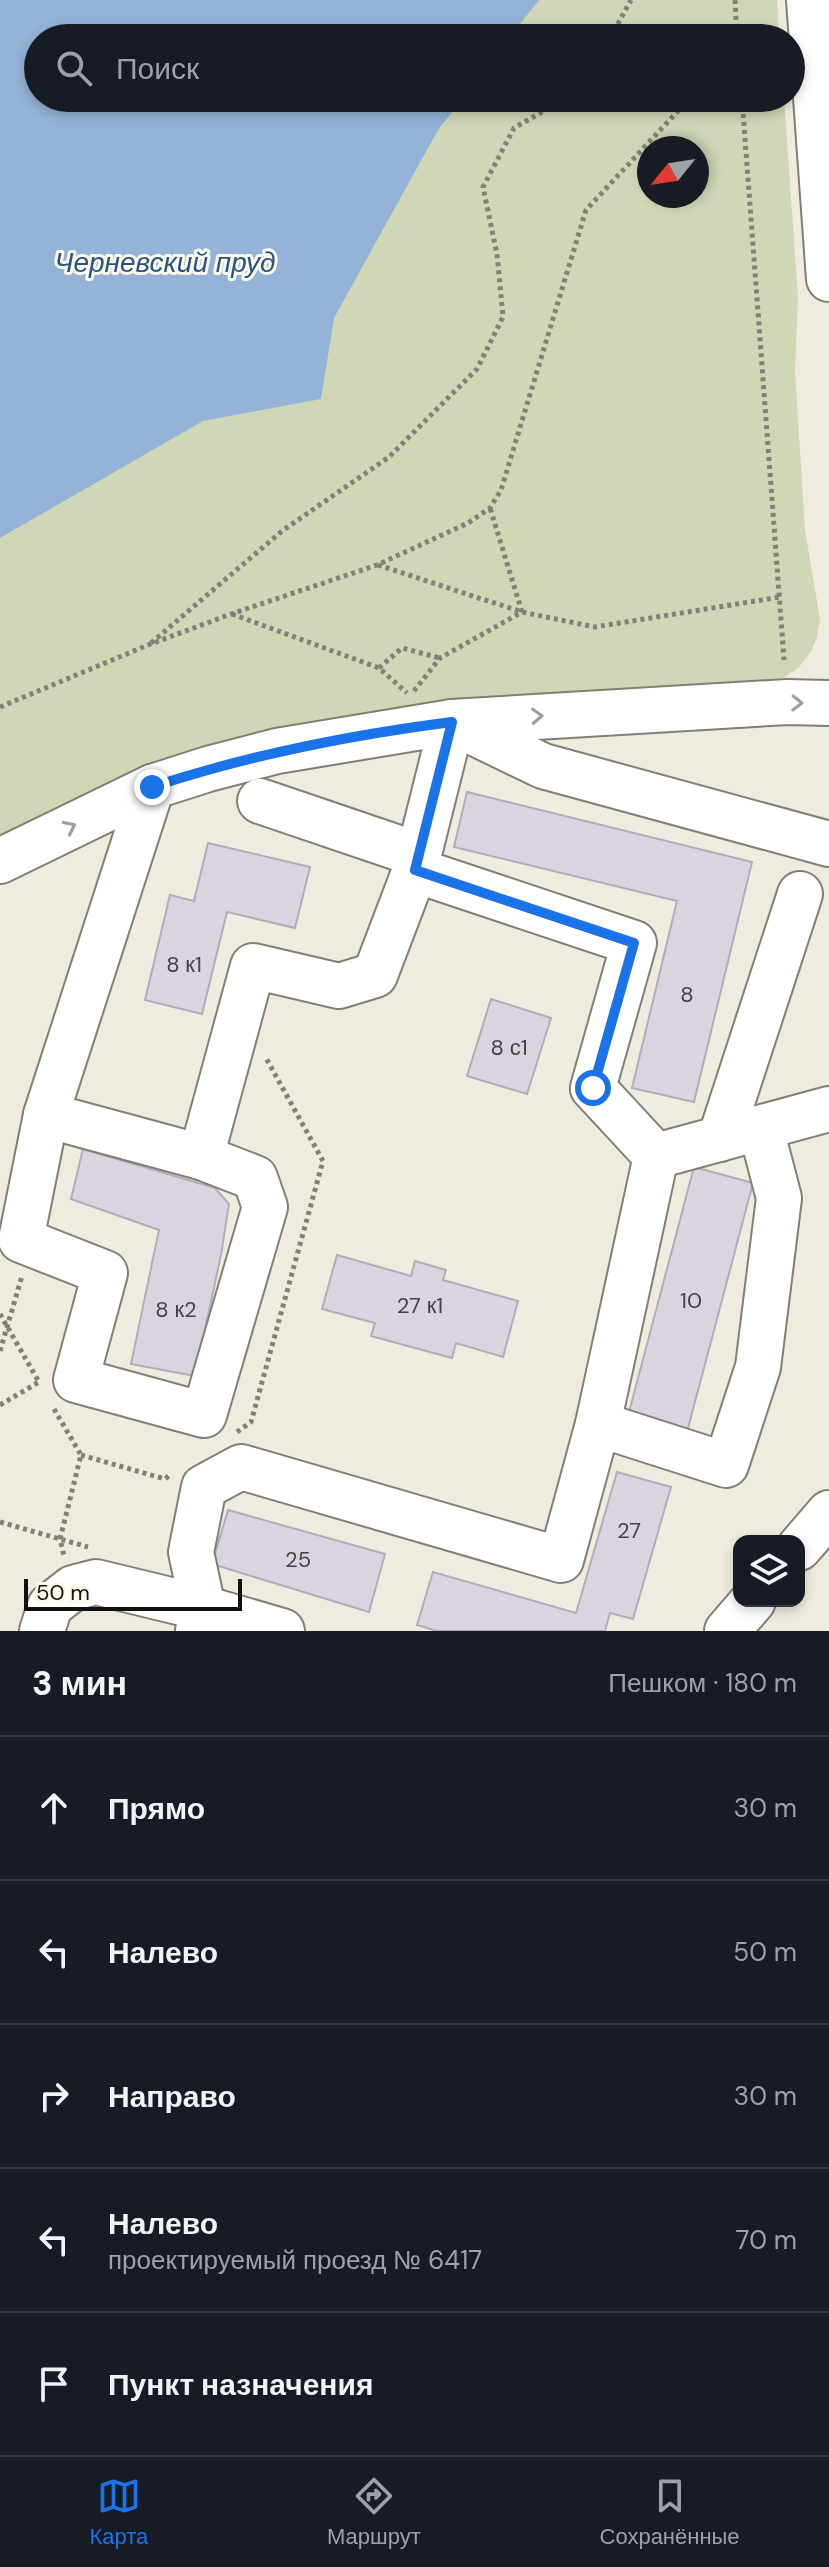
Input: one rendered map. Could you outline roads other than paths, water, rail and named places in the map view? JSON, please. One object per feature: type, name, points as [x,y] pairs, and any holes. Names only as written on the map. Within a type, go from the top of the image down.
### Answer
[{"type":"street","points":[[809,0],[829,279]]},
{"type":"street","points":[[0,861],[152,787],[277,751],[452,722],[787,702],[829,703]]},
{"type":"street","points":[[452,722],[543,766],[829,844]]},
{"type":"street","points":[[201,1157],[253,966],[339,986],[375,975],[417,862],[452,722]]},
{"type":"street","points":[[46,1115],[201,1157],[255,1178],[265,1207],[204,1415],[76,1380],[105,1273],[21,1240],[46,1115],[152,787]]},
{"type":"street","points":[[260,801],[634,943],[593,1088],[656,1156]]},
{"type":"street","points":[[598,1424],[726,1465],[758,1367],[779,1198],[740,1134],[800,894]]},
{"type":"street","points":[[656,1156],[829,1109]]},
{"type":"street","points":[[200,1620],[191,1552],[204,1487],[241,1467],[561,1560],[598,1424],[656,1156]]},
{"type":"street","points":[[805,1541],[829,1513]]},
{"type":"street","points":[[42,1631],[50,1606],[73,1588],[96,1582],[200,1620],[282,1631]]},
{"type":"water","name":"Черневский пруд","points":[[0,0],[539,0],[520,24],[24,24],[24,112],[452,112],[438,130],[334,318],[321,399],[203,421],[0,538]]}]
